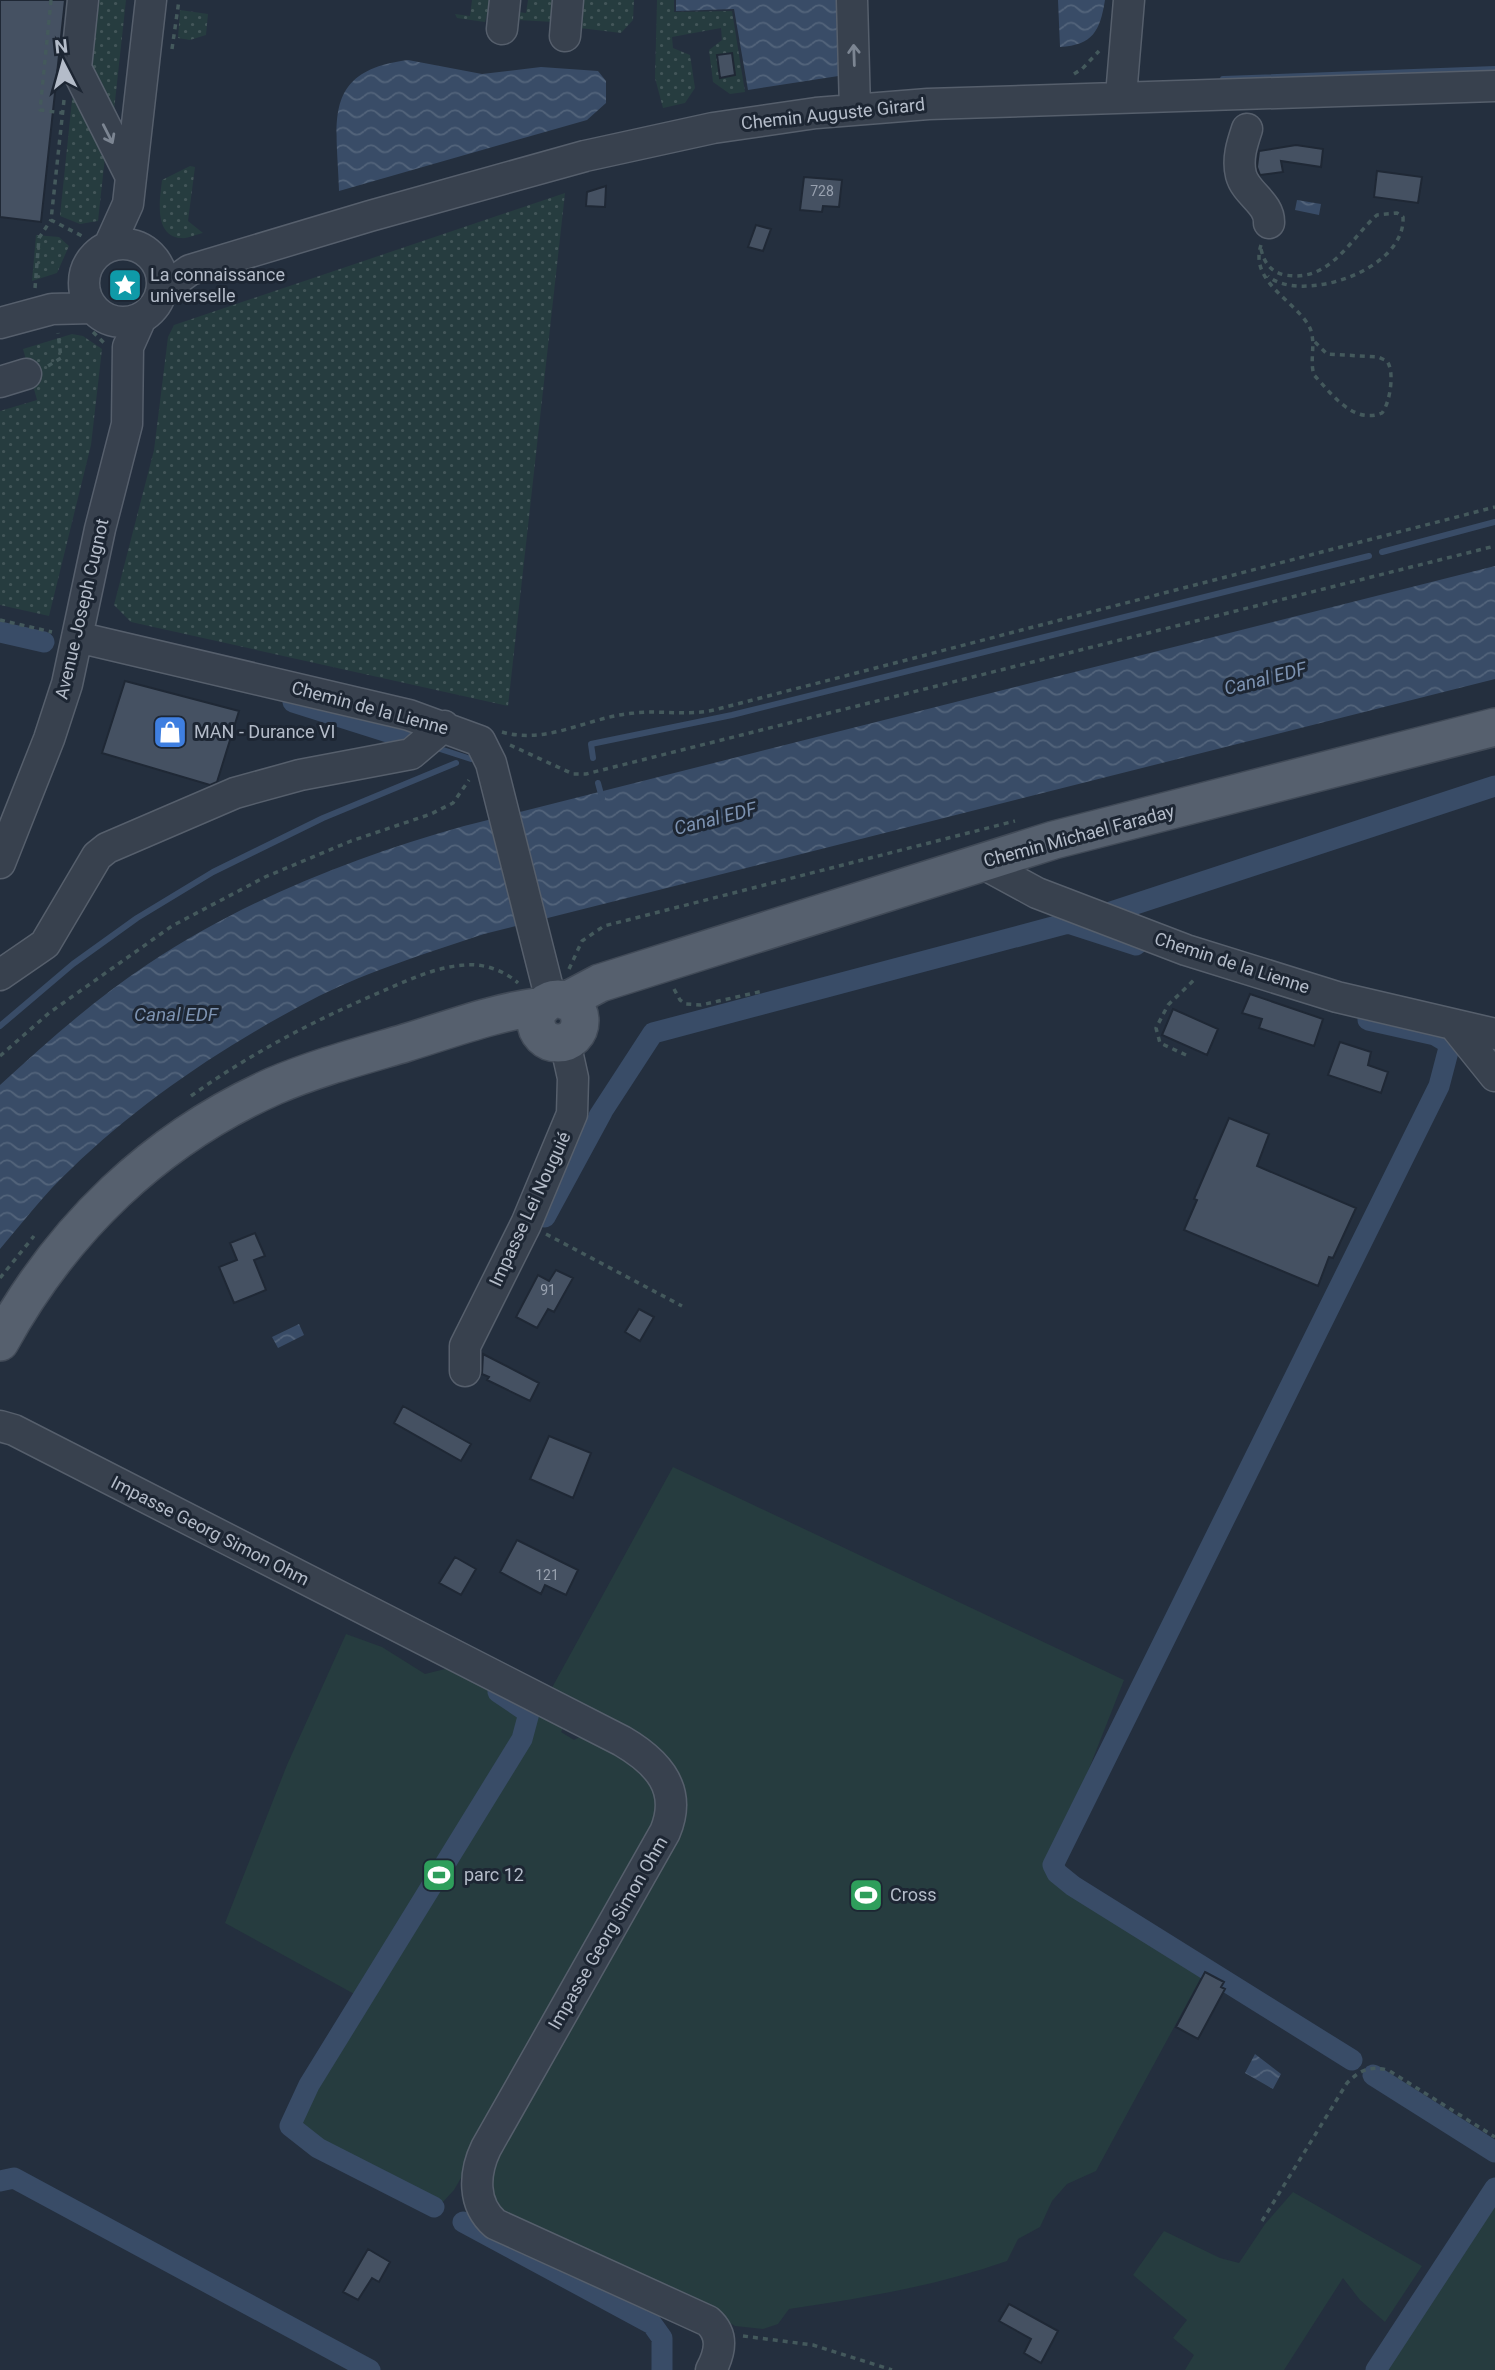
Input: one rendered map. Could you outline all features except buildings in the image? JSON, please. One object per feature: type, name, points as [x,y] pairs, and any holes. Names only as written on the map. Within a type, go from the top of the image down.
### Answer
[{"type":"main road","name":"Chemin Michael Faraday","points":[[555,1011],[612,992],[668,963],[980,862],[1054,840],[1495,727]]},
{"type":"main road","points":[[0,1342],[43,1273],[89,1216],[148,1163],[186,1134],[275,1086],[509,1010],[555,1011]]},
{"type":"street","points":[[83,0],[76,68],[129,190],[153,266]]},
{"type":"street","points":[[51,318],[84,279],[98,242],[129,190],[151,0]]},
{"type":"street","points":[[565,36],[568,0]]},
{"type":"street","points":[[852,0],[855,109]]},
{"type":"street","points":[[1121,96],[1129,0]]},
{"type":"street","name":"Chemin Auguste Girard","points":[[141,318],[151,311],[153,266],[190,270],[384,212],[632,144],[713,128],[855,109],[1121,96],[1296,95],[1495,86]]},
{"type":"street","points":[[1247,130],[1241,149],[1241,176],[1268,212],[1265,235]]},
{"type":"street","points":[[98,242],[153,266]]},
{"type":"street","points":[[84,279],[84,289],[105,330]]},
{"type":"street","points":[[0,323],[51,318],[105,330]]},
{"type":"street","name":"Avenue Joseph Cugnot","points":[[0,863],[50,739],[68,684],[59,633],[100,529],[128,424],[105,330],[141,318]]},
{"type":"street","name":"Chemin de la Lienne","points":[[59,633],[409,715],[474,737],[488,754]]},
{"type":"street","points":[[0,975],[45,944],[97,856],[107,848],[235,793],[300,775],[414,753],[444,726]]},
{"type":"street","points":[[488,754],[555,1011]]},
{"type":"street","name":"Chemin de la Lienne","points":[[980,862],[1037,893],[1186,950],[1336,997],[1495,1034]]},
{"type":"street","name":"Impasse Lei Nouguié","points":[[464,1371],[465,1346],[526,1224],[567,1128],[574,1105],[573,1078],[555,1011]]},
{"type":"street","points":[[1454,1025],[1495,1076]]},
{"type":"street","name":"Impasse Georg Simon Ohm","points":[[5,1424],[622,1741],[645,1755],[660,1770],[671,1793],[668,1825],[486,2148],[477,2174],[478,2193],[485,2212],[495,2224],[691,2310],[708,2321],[717,2332]]},
{"type":"street","points":[[711,2370],[719,2351],[717,2332]]},
{"type":"path","points":[[51,0],[40,110],[63,113]]},
{"type":"path","points":[[167,57],[173,46],[179,0]]},
{"type":"path","points":[[1064,77],[1083,69],[1104,45]]},
{"type":"path","points":[[13,378],[60,361],[62,351],[51,318],[39,238],[51,220],[64,100]]},
{"type":"path","points":[[1262,270],[1273,281],[1287,284],[1328,282],[1360,274],[1376,264],[1393,247],[1402,228],[1403,217],[1397,212],[1377,215],[1341,256],[1322,268],[1301,276],[1274,271],[1265,261],[1265,235]]},
{"type":"path","points":[[51,220],[98,242]]},
{"type":"path","points":[[1265,235],[1262,270],[1308,325],[1312,340],[1314,375],[1353,413],[1370,416],[1382,413],[1387,405],[1391,371],[1387,362],[1378,356],[1327,354],[1312,340]]},
{"type":"path","points":[[562,732],[635,712],[685,715],[714,710],[1495,507]]},
{"type":"path","points":[[0,1056],[60,1004],[172,926],[265,877],[453,803],[488,754],[511,745],[573,774],[586,774],[1495,545]]},
{"type":"path","points":[[0,620],[59,633]]},
{"type":"path","points":[[668,963],[676,997],[686,1004],[701,1005],[763,991]]},
{"type":"path","points":[[1186,1055],[1160,1043],[1156,1028],[1168,1005],[1197,976]]},
{"type":"path","points":[[526,1224],[682,1306]]},
{"type":"path","points":[[1262,2221],[1347,2083],[1357,2073],[1372,2067],[1388,2070],[1495,2137]]},
{"type":"path","points":[[717,2332],[813,2344],[892,2370]]},
{"type":"green space","points":[[95,0],[126,0],[112,129],[87,80]]},
{"type":"green space","points":[[472,0],[491,0],[485,22],[457,18],[455,14],[470,16]]},
{"type":"green space","points":[[528,0],[558,0],[554,22],[518,20],[511,11],[526,13]]},
{"type":"green space","points":[[576,0],[634,0],[633,20],[621,33],[580,28]]},
{"type":"green space","points":[[657,0],[674,0],[674,12],[732,11],[745,92],[730,94],[713,82],[709,50],[722,40],[721,28],[672,37],[673,48],[690,55],[695,88],[685,103],[663,108],[655,78]]},
{"type":"green space","points":[[180,10],[208,14],[206,35],[190,40],[178,38]]},
{"type":"green space","points":[[73,90],[106,148],[98,221],[80,224],[60,216]]},
{"type":"green space","points":[[190,166],[195,167],[188,221],[203,233],[181,238],[172,236],[162,224],[162,180]]},
{"type":"green space","points":[[565,193],[508,706],[131,622],[114,605],[154,450],[168,337],[174,325]]},
{"type":"green space","points":[[36,235],[59,237],[69,246],[57,273],[32,281]]},
{"type":"green space","points":[[72,334],[83,336],[102,349],[91,445],[49,616],[0,605],[0,411],[37,400],[23,349]]},
{"type":"green space","name":"Cross","points":[[673,1467],[1124,1680],[1051,1865],[1204,1972],[1096,2171],[1067,2184],[1052,2201],[1040,2227],[1018,2239],[1007,2261],[872,2296],[789,2309],[778,2324],[763,2329],[735,2326],[686,2295],[506,2213],[493,2195],[490,2178],[500,2140],[682,1804],[548,1695]]},
{"type":"green space","name":"parc 12","points":[[346,1634],[382,1647],[425,1674],[453,1667],[567,1721],[561,1732],[574,1740],[590,1732],[639,1759],[666,1803],[534,2052],[454,2190],[441,2204],[295,2125],[367,2001],[225,1923],[287,1765]]},
{"type":"green space","points":[[1293,2192],[1422,2266],[1385,2322],[1360,2300],[1343,2278],[1284,2370],[1185,2370],[1194,2355],[1173,2338],[1187,2320],[1133,2275],[1164,2231],[1220,2258],[1239,2263],[1265,2224]]},
{"type":"green space","points":[[1495,2195],[1495,2370],[1379,2370]]},
{"type":"water","points":[[676,0],[842,0],[845,75],[748,90],[734,9],[676,11]]},
{"type":"water","points":[[1058,0],[1105,0],[1093,34],[1080,43],[1060,47]]},
{"type":"water","points":[[408,60],[482,74],[541,67],[598,71],[606,81],[606,103],[587,120],[339,191],[337,122],[340,103],[347,88],[360,75],[380,66]]},
{"type":"water","points":[[1297,200],[1321,204],[1319,215],[1295,210]]},
{"type":"water","name":"Canal EDF","points":[[1495,566],[1495,679],[484,934],[379,970],[319,996],[286,1014],[220,1052],[158,1096],[99,1143],[61,1178],[0,1249],[0,1085],[128,977],[185,941],[261,900],[341,866],[464,826]]},
{"type":"water","points":[[299,1324],[304,1335],[278,1348],[272,1337]]},
{"type":"water","points":[[1255,2054],[1281,2074],[1273,2089],[1245,2073]]},
{"type":"waterway","points":[[1223,79],[1495,69]]},
{"type":"waterway","points":[[1382,552],[1495,522]]},
{"type":"waterway","points":[[593,758],[591,744],[732,715],[1369,556]]},
{"type":"waterway","points":[[0,632],[44,642]]},
{"type":"waterway","points":[[293,702],[410,739]]},
{"type":"waterway","points":[[437,748],[471,759]]},
{"type":"waterway","points":[[0,1026],[73,964],[137,918],[213,872],[323,818],[456,763]]},
{"type":"waterway","points":[[598,783],[602,798]]},
{"type":"waterway","points":[[1111,912],[1495,786]]},
{"type":"waterway","points":[[599,1116],[653,1033],[1068,923],[1136,945]]},
{"type":"waterway","points":[[1352,2060],[1073,1886],[1057,1873],[1053,1865],[1439,1086],[1450,1044],[1435,1035],[1368,1020]]},
{"type":"waterway","points":[[545,1217],[602,1112]]},
{"type":"waterway","points":[[434,2207],[318,2148],[290,2126],[309,2085],[522,1739],[529,1713],[498,1692]]},
{"type":"waterway","points":[[1373,2075],[1495,2152]]},
{"type":"waterway","points":[[0,2181],[14,2178],[370,2370]]},
{"type":"waterway","points":[[1376,2370],[1495,2188]]},
{"type":"waterway","points":[[463,2222],[652,2324],[662,2338],[662,2370]]},
{"type":"place","name":"La connaissance universelle","points":[[125,285]]},
{"type":"place","name":"MAN - Durance VI","points":[[170,732]]},
{"type":"place","name":"parc 12","points":[[439,1875]]},
{"type":"place","name":"Cross","points":[[866,1895]]}]
